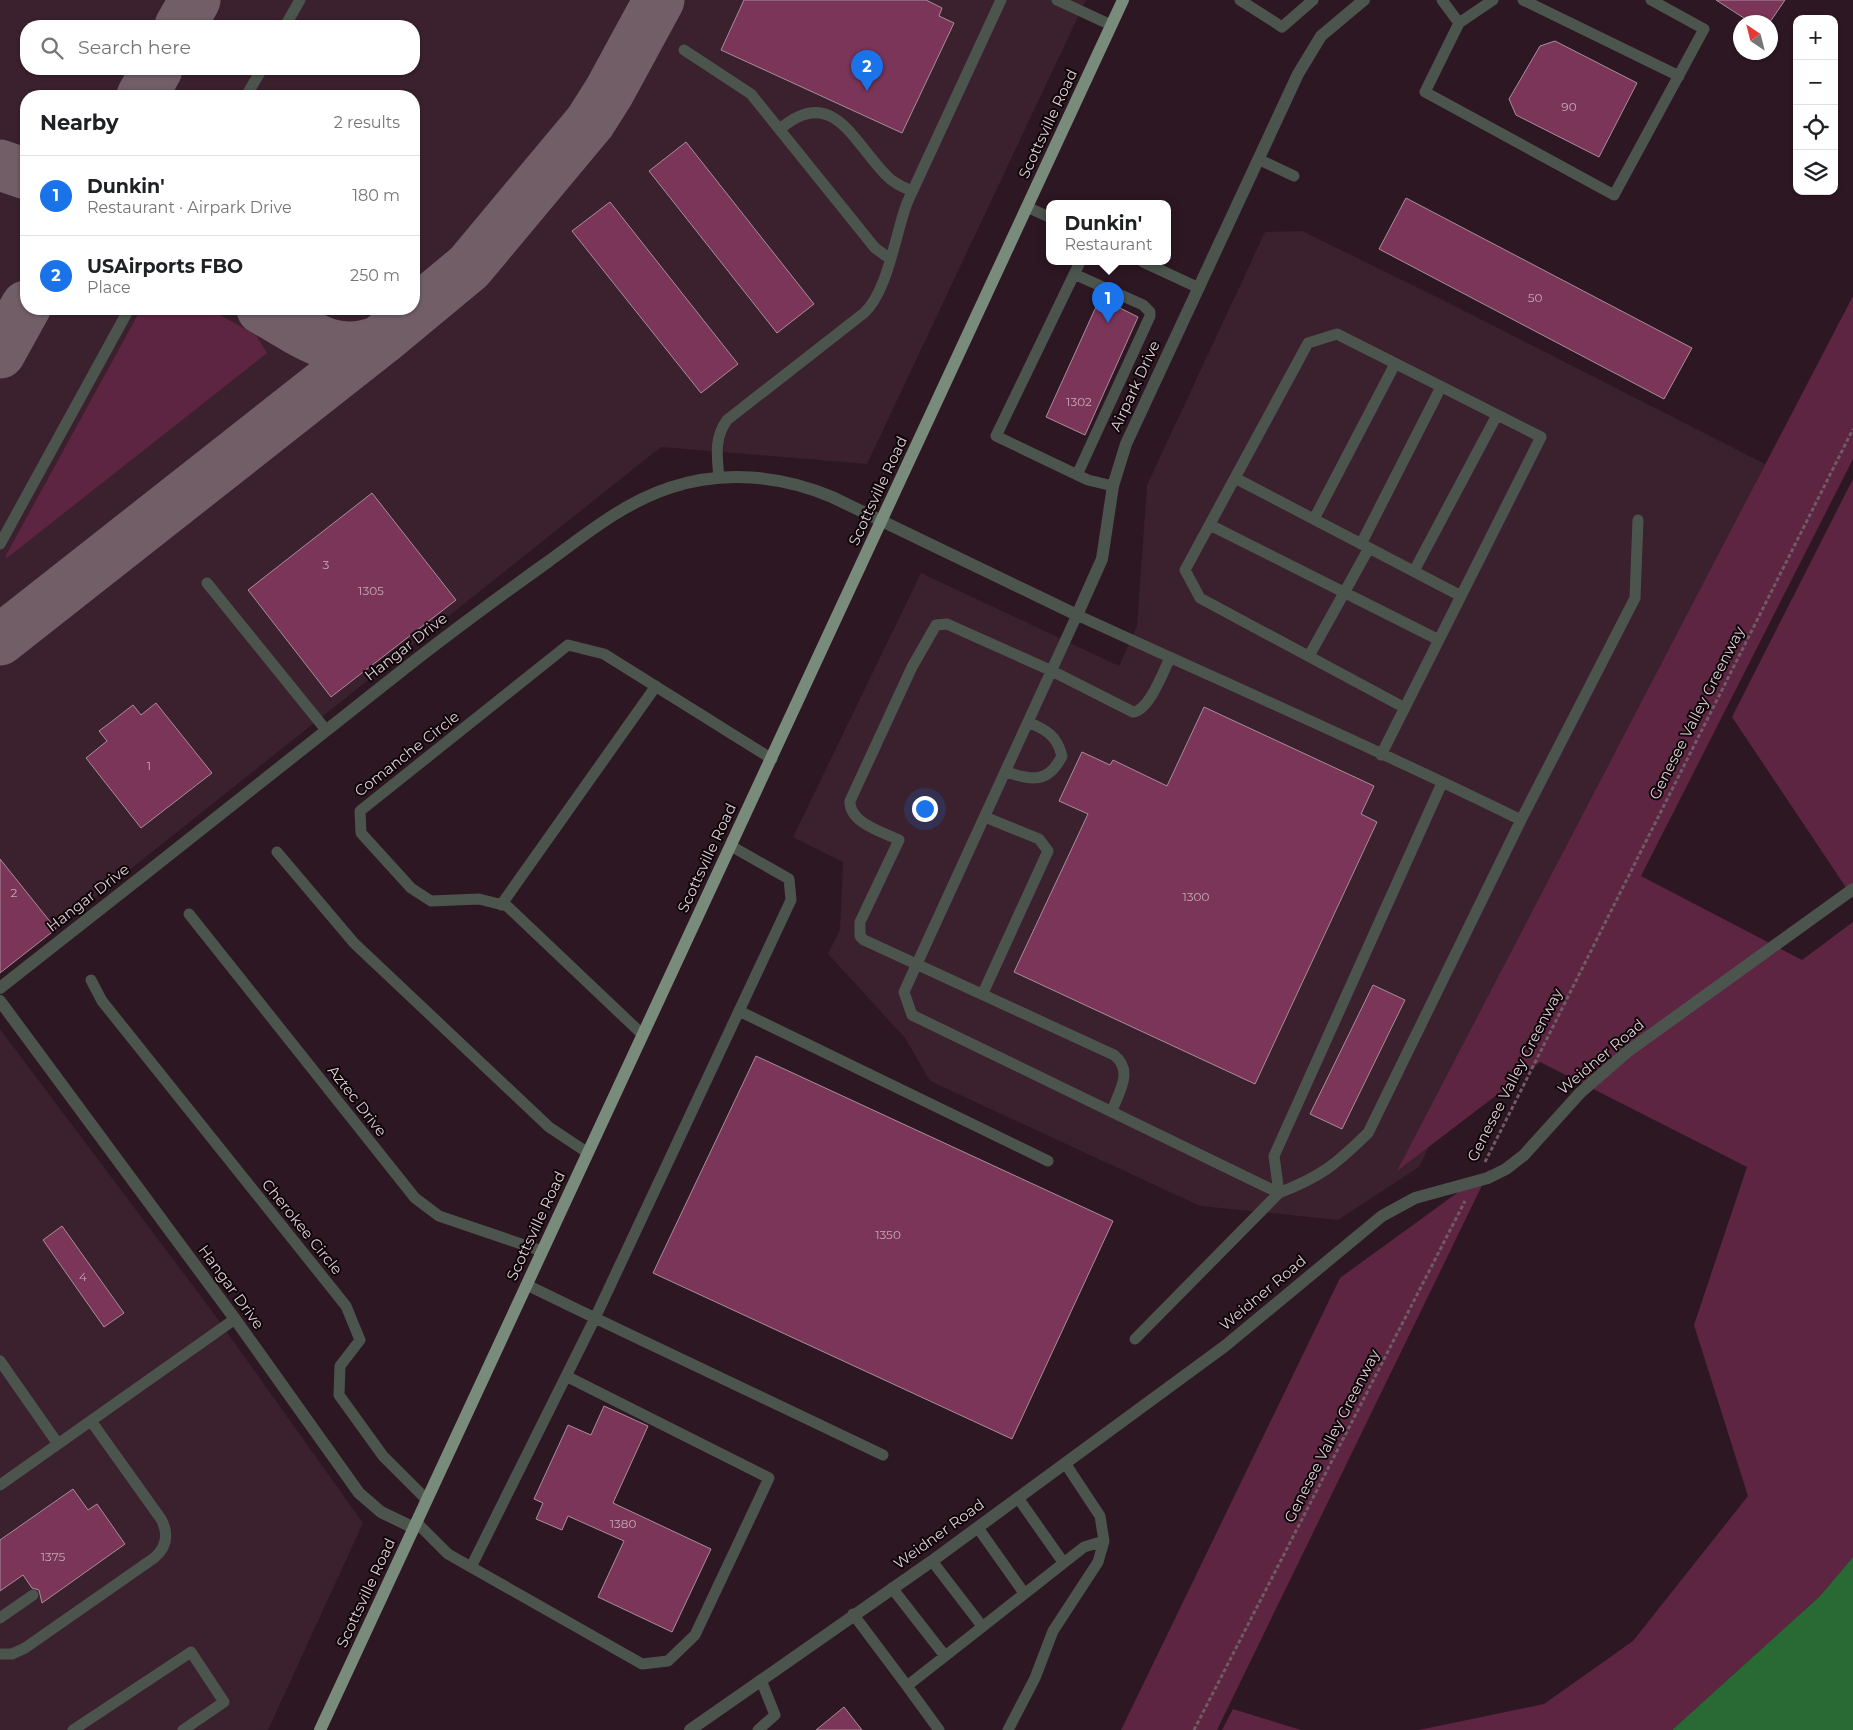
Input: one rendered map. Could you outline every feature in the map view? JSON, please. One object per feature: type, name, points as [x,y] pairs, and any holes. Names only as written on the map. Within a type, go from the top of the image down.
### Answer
[{"type":"main road","name":"Scottsville Road","points":[[320,1730],[1123,0]]},
{"type":"street","name":"Airpark Drive","points":[[1077,616],[1102,559],[1113,486],[1131,431],[1298,74],[1314,47],[1331,26],[1364,0]]},
{"type":"street","name":"Hangar Drive","points":[[0,988],[460,625],[612,516],[657,492],[688,482],[718,478],[768,479],[803,486],[882,522]]},
{"type":"street","points":[[882,522],[1077,616]]},
{"type":"street","name":"Weidner Road","points":[[690,1730],[978,1528],[1251,1326],[1382,1216],[1415,1198],[1497,1174],[1515,1162],[1570,1103],[1621,1058],[1853,889]]},
{"type":"street","name":"Hangar Drive","points":[[0,1001],[235,1319],[359,1493],[381,1512],[415,1525]]},
{"type":"lane","points":[[288,20],[300,0]]},
{"type":"lane","points":[[718,478],[716,445],[718,436],[728,420],[870,307],[882,286],[889,258],[912,191],[1001,0]]},
{"type":"lane","points":[[1057,0],[1112,25]]},
{"type":"lane","points":[[1240,0],[1282,27],[1312,0]]},
{"type":"lane","points":[[1442,0],[1459,23]]},
{"type":"lane","points":[[1493,0],[1459,23],[1424,92],[1614,195],[1704,29],[1651,0]]},
{"type":"lane","points":[[1523,0],[1679,76]]},
{"type":"lane","points":[[684,50],[744,88],[780,129],[875,248],[889,258]]},
{"type":"lane","points":[[250,90],[258,75]]},
{"type":"lane","points":[[780,129],[796,116],[805,113],[832,117],[846,127],[885,175],[912,191]]},
{"type":"lane","points":[[1258,159],[1294,176]]},
{"type":"lane","points":[[1027,207],[1046,216]]},
{"type":"lane","points":[[1078,265],[996,436],[1096,483],[1113,486]]},
{"type":"lane","points":[[1150,265],[1199,288]]},
{"type":"lane","points":[[1074,274],[1143,305],[1150,312],[1150,316],[1078,475]]},
{"type":"lane","points":[[0,544],[126,315]]},
{"type":"lane","points":[[1381,755],[1405,708],[1541,437],[1337,334],[1308,343],[1185,570],[1200,598],[1405,708]]},
{"type":"lane","points":[[1314,519],[1395,364]]},
{"type":"lane","points":[[1309,656],[1345,593],[1440,386]]},
{"type":"lane","points":[[1414,571],[1497,415]]},
{"type":"lane","points":[[1235,478],[1461,596]]},
{"type":"lane","points":[[1135,1339],[1279,1193],[1313,1179],[1337,1163],[1368,1133],[1521,820],[1635,598],[1638,520]]},
{"type":"lane","points":[[1210,525],[1439,640]]},
{"type":"lane","points":[[207,583],[326,730]]},
{"type":"lane","points":[[1279,1193],[912,1015],[904,992],[1077,616],[1521,820]]},
{"type":"lane","points":[[1112,1111],[1124,1075],[1122,1061],[1114,1055],[983,993],[864,940],[860,936],[860,922],[899,840],[854,815],[850,809],[850,801],[912,667],[936,625],[946,624],[1052,671],[1133,712],[1146,705],[1170,658]]},
{"type":"lane","name":"Comanche Circle","points":[[643,1035],[507,906],[479,899],[431,901],[411,888],[361,833],[360,810],[568,646],[604,654],[772,759]]},
{"type":"lane","points":[[501,904],[656,686]]},
{"type":"lane","points":[[1006,772],[1028,779],[1043,777],[1056,769],[1062,756],[1059,743],[1048,730],[1028,722]]},
{"type":"lane","points":[[1279,1193],[1274,1156],[1442,783]]},
{"type":"lane","points":[[983,993],[1048,851],[1039,839],[985,816]]},
{"type":"lane","points":[[471,1567],[594,1318],[791,900],[789,879],[731,846]]},
{"type":"lane","points":[[277,852],[354,943],[549,1127],[588,1153]]},
{"type":"lane","name":"Aztec Drive","points":[[189,914],[415,1198],[439,1216],[542,1252]]},
{"type":"lane","name":"Cherokee Circle","points":[[91,980],[102,1001],[346,1306],[360,1340],[340,1366],[338,1395],[382,1456],[426,1500]]},
{"type":"lane","points":[[739,1011],[1048,1161]]},
{"type":"lane","points":[[527,1285],[883,1455]]},
{"type":"lane","points":[[0,1485],[235,1319]]},
{"type":"lane","points":[[0,1361],[58,1444]]},
{"type":"lane","points":[[415,1525],[448,1554],[642,1664],[668,1661],[695,1635],[769,1478],[566,1376]]},
{"type":"lane","points":[[0,1654],[12,1654],[25,1648],[154,1558],[166,1544],[167,1534],[160,1519],[91,1421]]},
{"type":"lane","points":[[1008,1730],[1035,1678],[1053,1631],[1098,1562],[1104,1541],[1100,1516],[1065,1463]]},
{"type":"lane","points":[[1018,1498],[1063,1562]]},
{"type":"lane","points":[[978,1528],[1024,1593]]},
{"type":"lane","points":[[907,1686],[1063,1562],[1084,1547],[1104,1541]]},
{"type":"lane","points":[[932,1561],[982,1626]]},
{"type":"lane","points":[[892,1588],[945,1656]]},
{"type":"lane","points":[[0,1618],[33,1595]]},
{"type":"lane","points":[[853,1614],[939,1730]]},
{"type":"lane","points":[[73,1730],[191,1652],[224,1702],[183,1730]]},
{"type":"lane","points":[[758,1730],[775,1715],[761,1680]]},
{"type":"path","name":"Genesee Valley Greenway","points":[[1194,1730],[1474,1182],[1853,429]]},
{"type":"shaded area","points":[[0,0],[1086,0],[867,464],[661,447],[0,973]]},
{"type":"shaded area","points":[[1302,231],[1443,300],[1765,464],[1419,1167],[1338,1220],[1200,1206],[930,1081],[905,1038],[828,954],[840,930],[843,862],[793,837],[921,573],[1119,666],[1137,626],[1147,485],[1265,232]]},
{"type":"shaded area","points":[[1853,296],[1853,459],[1641,876],[1802,960],[1853,922],[1853,1557],[1819,1597],[1672,1730],[1419,1730],[1544,1704],[1633,1641],[1748,1496],[1694,1325],[1747,1167],[1540,1062],[1397,1171]]},
{"type":"shaded area","points":[[138,315],[220,315],[256,335],[267,353],[7,558],[5,557]]},
{"type":"shaded area","points":[[1853,479],[1853,898],[1732,717]]},
{"type":"shaded area","points":[[0,1029],[209,1307],[363,1523],[268,1730],[0,1730]]},
{"type":"shaded area","points":[[1490,1169],[1217,1730],[1121,1730],[1340,1278]]},
{"type":"shaded area","points":[[1853,1557],[1853,1730],[1672,1730],[1819,1597]]},
{"type":"shaded area","points":[[1233,1709],[1301,1730],[1222,1730]]},
{"type":"building","points":[[744,0],[926,0],[942,8],[939,16],[954,23],[902,133],[721,50]]},
{"type":"building","points":[[1716,0],[1785,0],[1775,15],[1739,15]]},
{"type":"building","points":[[1555,41],[1637,83],[1599,157],[1516,115],[1509,99],[1540,46]]},
{"type":"building","points":[[686,142],[814,304],[777,333],[649,171]]},
{"type":"building","points":[[1406,198],[1692,348],[1664,399],[1379,249]]},
{"type":"building","points":[[610,202],[738,364],[701,393],[572,231]]},
{"type":"building","points":[[1100,298],[1138,317],[1085,435],[1046,417]]},
{"type":"building","points":[[372,493],[456,600],[331,697],[248,590]]},
{"type":"building","points":[[156,703],[212,773],[141,828],[86,758],[107,741],[99,731],[133,705],[141,715]]},
{"type":"building","points":[[1204,707],[1374,786],[1361,814],[1377,822],[1255,1084],[1014,972],[1088,814],[1059,801],[1082,752],[1110,765],[1113,760],[1167,786]]},
{"type":"building","points":[[0,859],[56,929],[0,973]]},
{"type":"building","points":[[1373,985],[1405,1000],[1342,1129],[1310,1114]]},
{"type":"building","points":[[756,1056],[1113,1221],[1012,1439],[653,1273]]},
{"type":"building","points":[[62,1226],[124,1313],[104,1327],[43,1240]]},
{"type":"building","points":[[604,1406],[648,1426],[613,1503],[711,1549],[672,1632],[598,1597],[624,1541],[568,1516],[562,1530],[536,1519],[543,1503],[534,1499],[568,1425],[591,1435]]},
{"type":"building","points":[[73,1489],[88,1510],[97,1504],[125,1544],[42,1603],[39,1590],[32,1588],[23,1575],[0,1591],[0,1540]]},
{"type":"building","points":[[844,1707],[862,1730],[816,1730]]},
{"type":"taxiway","points":[[183,20],[195,0]]},
{"type":"taxiway","points":[[420,308],[469,267],[590,122],[609,92],[659,0]]},
{"type":"taxiway","points":[[145,90],[154,75]]},
{"type":"taxiway","points":[[0,165],[20,172]]},
{"type":"taxiway","points":[[0,353],[21,315]]},
{"type":"taxiway","points":[[272,315],[319,341],[334,345],[348,347],[364,346],[381,340]]},
{"type":"taxiway","points":[[0,640],[411,315]]},
{"type":"place","name":"USAirports FBO","points":[[867,91]]},
{"type":"place","name":"Dunkin'","points":[[1108,323]]}]
